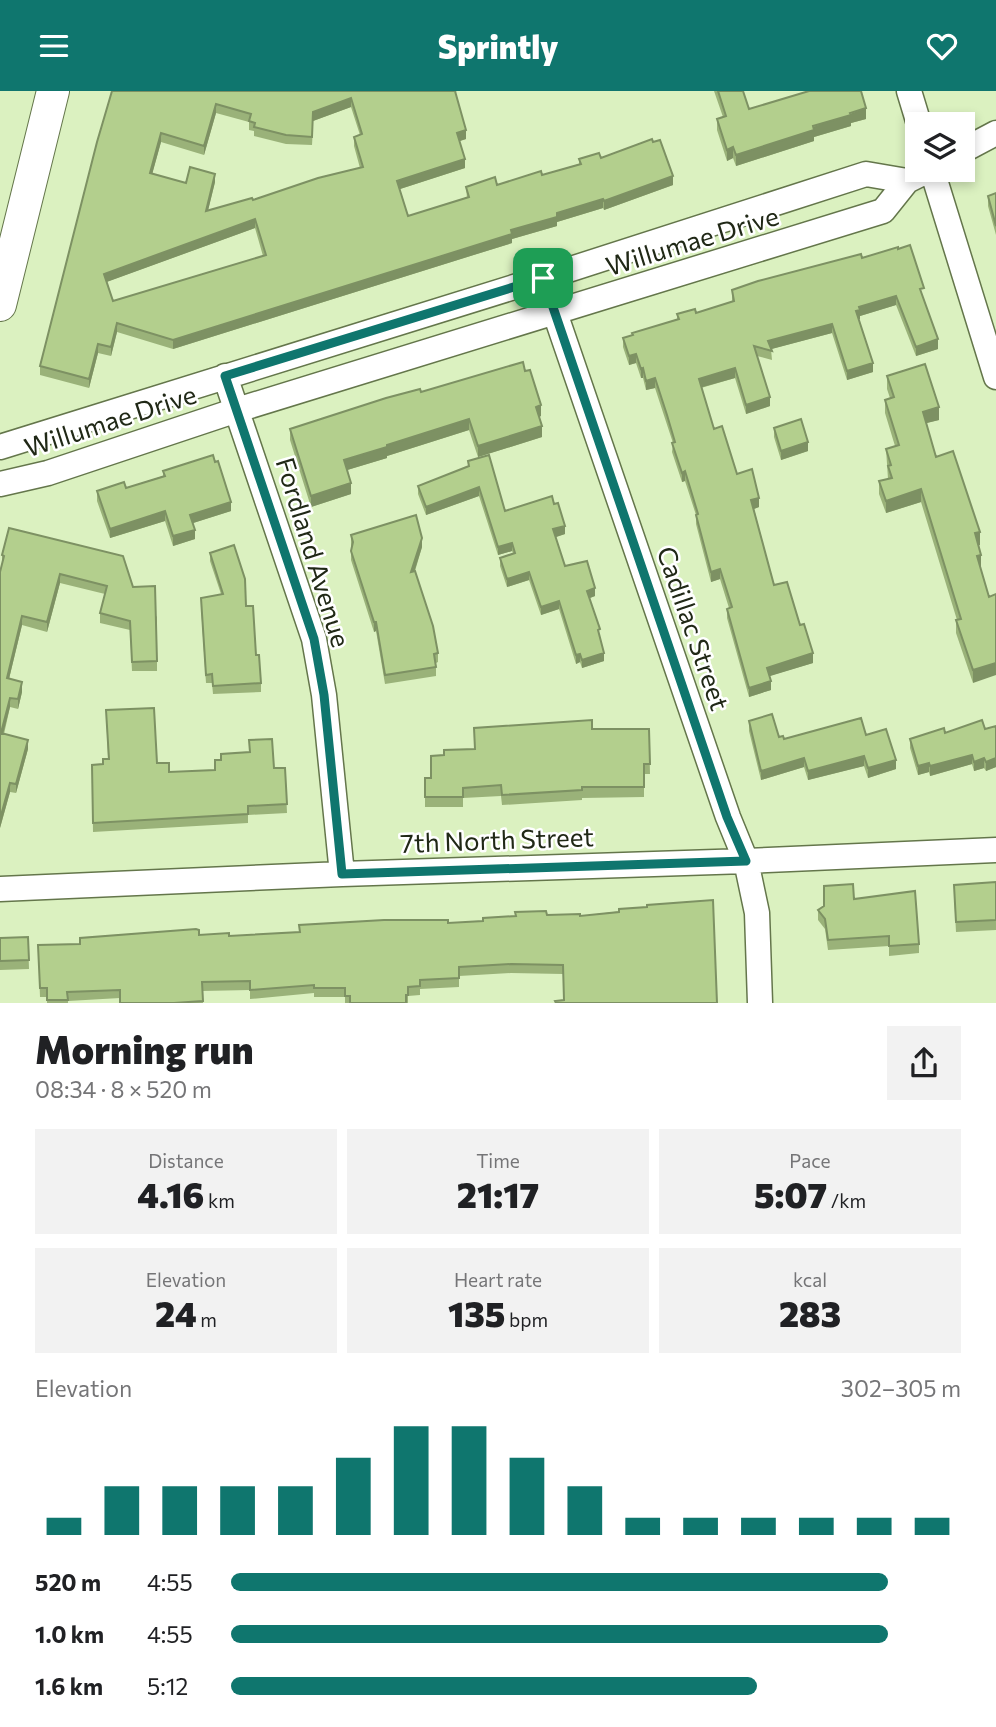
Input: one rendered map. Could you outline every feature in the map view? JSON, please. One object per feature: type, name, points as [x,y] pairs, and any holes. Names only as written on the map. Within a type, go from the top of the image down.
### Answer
[{"type":"main road","points":[[0,305],[53,91]]},
{"type":"street","points":[[908,91],[915,112]]},
{"type":"street","points":[[975,144],[996,133]]},
{"type":"street","name":"Willumae Drive","points":[[0,447],[866,174],[905,181]]},
{"type":"street","name":"Willumae Drive","points":[[0,484],[48,473],[237,410],[556,314],[883,211],[906,182]]},
{"type":"street","points":[[935,182],[996,377]]},
{"type":"street","name":"Cadillac Street","points":[[543,278],[727,817],[746,861],[757,913],[760,1003]]},
{"type":"street","name":"Fordland Avenue","points":[[225,376],[314,639],[324,695],[342,874]]},
{"type":"street","name":"7th North Street","points":[[0,889],[996,850]]},
{"type":"building","points":[[112,91],[455,91],[466,130],[457,133],[465,159],[397,181],[408,216],[469,197],[466,187],[495,177],[497,185],[541,171],[542,175],[581,164],[579,159],[599,153],[601,158],[652,139],[653,142],[660,140],[673,176],[604,201],[603,199],[557,213],[557,217],[511,230],[512,234],[173,340],[117,323],[111,347],[98,344],[89,379],[40,366]],"holes":[[[351,98],[362,134],[354,137],[363,167],[206,211],[215,174],[190,167],[186,183],[150,173],[161,133],[204,146],[216,104],[251,114],[249,121],[255,123],[254,127],[286,135],[312,137],[313,112]],[[255,219],[266,255],[113,301],[104,274]]]},
{"type":"building","points":[[718,91],[743,91],[749,109],[809,91],[861,91],[866,108],[813,126],[814,130],[736,155],[733,147],[727,150],[717,119],[726,116]]},
{"type":"building","points":[[996,193],[996,226],[988,196]]},
{"type":"building","points":[[910,245],[924,288],[920,289],[938,339],[916,347],[896,296],[859,307],[860,310],[856,311],[873,363],[847,371],[832,324],[768,341],[772,351],[754,346],[770,397],[746,405],[735,368],[699,379],[714,429],[722,426],[737,474],[752,469],[759,498],[751,500],[774,585],[787,582],[800,625],[804,624],[813,653],[767,668],[771,681],[749,688],[727,609],[732,607],[720,569],[711,572],[696,515],[698,514],[685,471],[682,473],[672,443],[675,442],[655,378],[646,381],[636,354],[629,356],[623,338],[679,319],[677,314],[695,309],[696,313],[734,301],[732,290],[758,281],[861,254],[862,258]]},
{"type":"building","points":[[523,362],[525,371],[530,370],[541,405],[536,407],[542,426],[478,446],[469,419],[344,460],[351,483],[311,496],[290,429],[386,398],[420,389],[421,392]]},
{"type":"building","points":[[925,364],[939,407],[923,412],[936,457],[953,451],[980,532],[975,533],[981,555],[977,556],[989,597],[996,594],[996,663],[973,670],[956,620],[961,619],[921,489],[886,501],[879,481],[892,478],[886,449],[899,445],[885,400],[894,397],[887,376]]},
{"type":"building","points":[[801,419],[808,442],[781,451],[774,428]]},
{"type":"building","points":[[213,455],[215,462],[218,461],[231,502],[190,515],[195,530],[173,536],[165,511],[110,529],[97,491],[124,482],[126,488],[165,476],[163,471]]},
{"type":"building","points":[[489,455],[505,511],[552,496],[554,504],[558,503],[565,526],[553,529],[565,566],[587,561],[595,588],[587,591],[600,629],[598,630],[604,653],[582,660],[580,654],[576,655],[559,601],[541,607],[529,572],[507,579],[500,558],[515,553],[512,543],[498,547],[479,487],[426,507],[418,486],[469,466],[468,461]]},
{"type":"building","points":[[416,515],[422,538],[411,572],[415,571],[433,626],[438,653],[434,654],[436,667],[385,675],[376,622],[351,551],[351,535]]},
{"type":"building","points":[[9,528],[123,556],[133,587],[155,586],[157,661],[132,662],[130,621],[100,613],[107,586],[60,574],[47,622],[22,616],[7,678],[22,682],[18,699],[10,698],[1,733],[28,740],[16,784],[10,783],[0,819],[0,572]]},
{"type":"building","points":[[234,545],[245,579],[246,606],[253,606],[261,683],[213,686],[212,674],[206,675],[201,598],[223,594],[210,553]]},
{"type":"building","points":[[154,708],[157,763],[169,763],[169,772],[215,770],[215,760],[221,760],[221,754],[250,752],[249,740],[272,739],[274,768],[285,768],[287,804],[248,806],[248,814],[93,823],[92,765],[103,764],[103,759],[109,759],[106,710]]},
{"type":"building","points":[[772,714],[779,737],[783,736],[784,739],[861,718],[866,735],[886,729],[896,760],[868,768],[864,756],[808,771],[804,758],[761,771],[749,721]]},
{"type":"building","points":[[592,720],[592,729],[649,729],[650,764],[644,764],[644,787],[582,787],[582,790],[502,795],[501,785],[463,788],[463,797],[425,797],[425,778],[431,778],[431,756],[444,755],[444,750],[475,749],[474,728]]},
{"type":"building","points":[[982,720],[985,729],[996,726],[996,758],[986,762],[984,758],[974,762],[972,755],[930,766],[929,763],[918,766],[910,739],[944,728],[945,733]]},
{"type":"building","points":[[996,882],[996,920],[956,922],[954,885]]},
{"type":"building","points":[[853,884],[854,899],[915,891],[919,944],[889,946],[889,936],[828,940],[825,919],[818,910],[824,906],[824,886]]},
{"type":"building","points":[[713,900],[717,1003],[556,1003],[555,1001],[564,1000],[563,965],[459,967],[459,978],[420,980],[420,986],[408,987],[406,1003],[350,1003],[350,996],[345,996],[345,988],[314,988],[314,985],[250,990],[250,981],[202,982],[203,1001],[174,1003],[120,1003],[120,990],[67,992],[68,1000],[47,1000],[47,988],[40,988],[38,945],[80,944],[80,938],[196,929],[199,930],[199,935],[229,933],[229,936],[300,932],[299,925],[384,920],[448,920],[448,923],[483,921],[483,918],[516,916],[515,912],[546,911],[547,915],[580,916],[619,912],[619,909],[647,905]]},
{"type":"building","points":[[28,937],[29,960],[0,961],[0,938]]},
{"type":"route","points":[[543,278],[727,817],[746,861],[342,874],[324,695],[314,639],[225,376],[543,278]]}]
